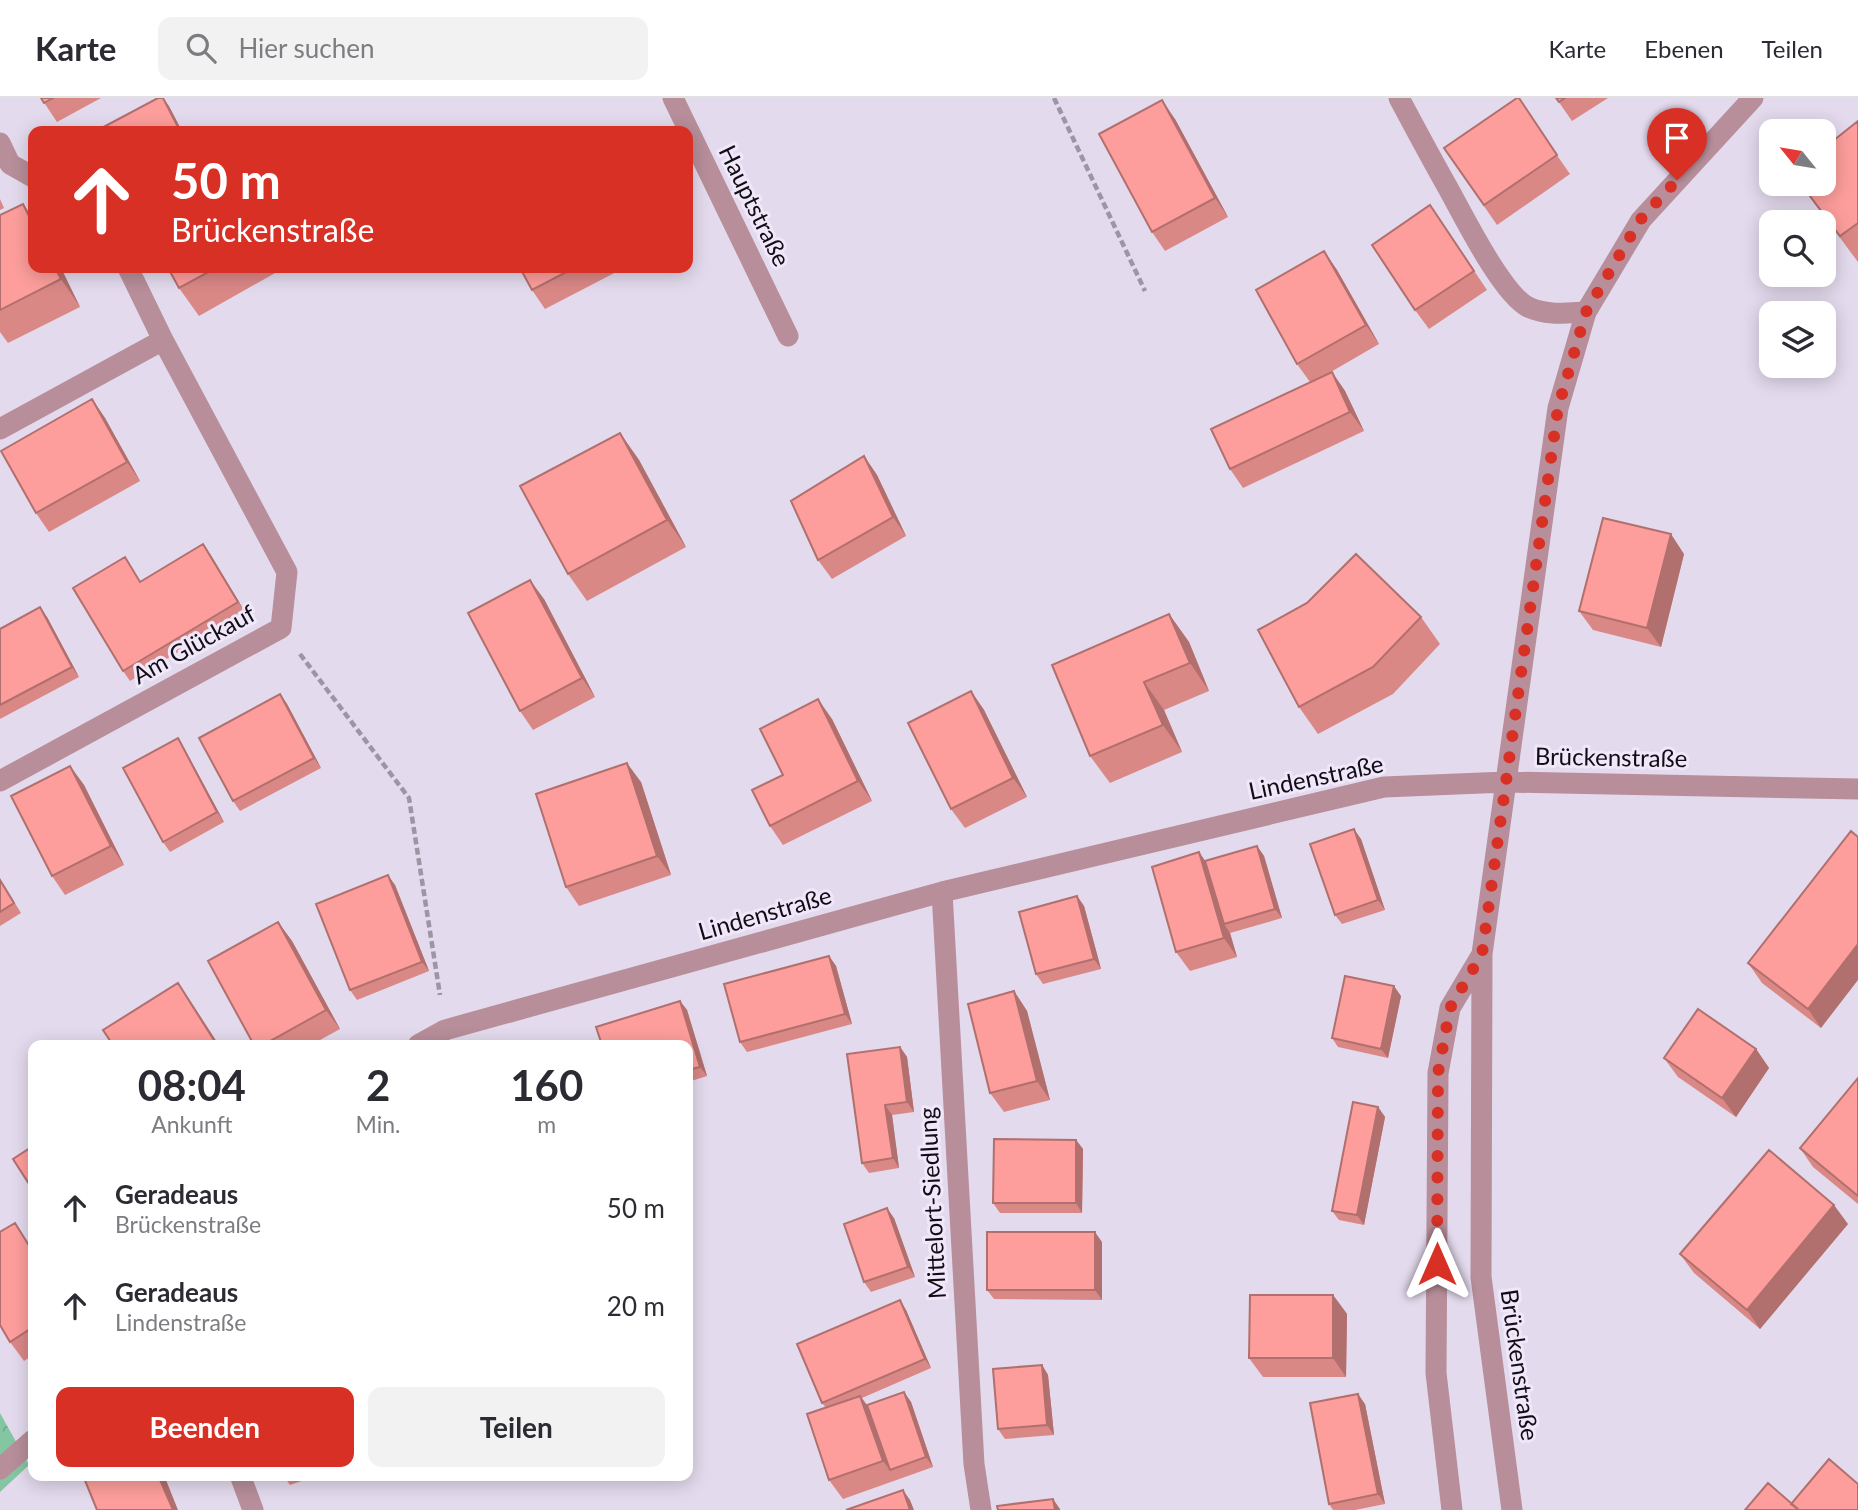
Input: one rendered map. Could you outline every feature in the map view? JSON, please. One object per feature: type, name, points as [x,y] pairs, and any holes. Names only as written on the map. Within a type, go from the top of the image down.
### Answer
[{"type":"street","name":"Hauptstraße","points":[[673,98],[687,126]]},
{"type":"street","points":[[1399,98],[1476,239],[1511,293],[1527,306],[1540,312],[1586,312]]},
{"type":"street","points":[[1506,782],[1558,408],[1586,312],[1640,220],[1753,98]]},
{"type":"street","name":"Hauptstraße","points":[[693,139],[788,336]]},
{"type":"street","points":[[0,143],[10,164],[28,174]]},
{"type":"street","name":"Am Glückauf","points":[[0,781],[281,628],[287,572],[163,340],[130,273]]},
{"type":"street","points":[[0,429],[163,340]]},
{"type":"street","name":"Brückenstraße","points":[[1512,1510],[1481,1277],[1482,954],[1506,782],[1858,789]]},
{"type":"street","name":"Lindenstraße","points":[[427,1040],[445,1030],[942,892],[1384,787],[1506,782]]},
{"type":"street","name":"Mittelort-Siedlung","points":[[942,892],[974,1464],[981,1510]]},
{"type":"street","points":[[1452,1510],[1436,1373],[1438,1073],[1450,1008],[1482,954]]},
{"type":"street","points":[[0,1469],[28,1444]]},
{"type":"street","points":[[242,1481],[253,1510]]},
{"type":"path","points":[[1054,98],[1145,291]]},
{"type":"path","points":[[281,628],[409,798],[445,1030]]},
{"type":"green space","points":[[0,1413],[28,1466],[0,1492]]},
{"type":"building","points":[[158,98],[163,98],[177,126],[105,126]]},
{"type":"building","points":[[1517,98],[1557,155],[1484,205],[1444,148]]},
{"type":"building","points":[[1162,100],[1215,198],[1152,232],[1099,134]]},
{"type":"building","points":[[1858,121],[1858,223],[1840,236],[1836,231],[1836,210],[1820,210],[1810,196],[1836,196],[1836,138]]},
{"type":"building","points":[[23,204],[28,214],[28,273],[58,273],[61,279],[0,310],[0,215]]},
{"type":"building","points":[[1430,205],[1474,271],[1415,310],[1372,245]]},
{"type":"building","points":[[1324,251],[1366,325],[1297,364],[1256,290]]},
{"type":"building","points":[[171,273],[207,273],[179,288]]},
{"type":"building","points":[[523,273],[564,273],[532,290]]},
{"type":"building","points":[[1332,372],[1350,412],[1230,469],[1211,429]]},
{"type":"building","points":[[92,399],[127,462],[36,513],[1,451]]},
{"type":"building","points":[[620,433],[667,520],[568,574],[520,486]]},
{"type":"building","points":[[864,456],[893,517],[818,560],[791,501]]},
{"type":"building","points":[[1603,518],[1671,534],[1647,628],[1579,611]]},
{"type":"building","points":[[203,544],[238,602],[123,671],[73,588],[125,557],[140,582]]},
{"type":"building","points":[[1356,554],[1421,617],[1373,667],[1299,707],[1258,630],[1307,603]]},
{"type":"building","points":[[530,580],[582,678],[520,711],[468,613]]},
{"type":"building","points":[[40,607],[72,667],[0,705],[0,629]]},
{"type":"building","points":[[1169,614],[1190,663],[1144,682],[1163,725],[1090,756],[1052,665]]},
{"type":"building","points":[[971,691],[1013,778],[951,809],[908,723]]},
{"type":"building","points":[[280,694],[314,758],[233,801],[199,738]]},
{"type":"building","points":[[818,699],[858,781],[770,826],[752,790],[783,775],[760,729]]},
{"type":"building","points":[[178,738],[217,812],[163,842],[123,768]]},
{"type":"building","points":[[627,763],[657,856],[566,887],[536,794]]},
{"type":"building","points":[[70,766],[111,846],[52,876],[11,796]]},
{"type":"building","points":[[1354,829],[1378,900],[1335,915],[1310,844]]},
{"type":"building","points":[[1851,831],[1858,837],[1858,944],[1808,1009],[1748,963]]},
{"type":"building","points":[[1257,846],[1275,909],[1224,924],[1205,861]]},
{"type":"building","points":[[1199,852],[1224,938],[1176,952],[1152,867]]},
{"type":"building","points":[[388,875],[422,962],[350,990],[316,904]]},
{"type":"building","points":[[0,880],[14,903],[0,912]]},
{"type":"building","points":[[1077,896],[1094,959],[1036,974],[1019,912]]},
{"type":"building","points":[[278,922],[326,1010],[272,1040],[251,1040],[208,961]]},
{"type":"building","points":[[829,956],[845,1014],[740,1042],[724,984]]},
{"type":"building","points":[[1345,976],[1394,986],[1381,1049],[1332,1038]]},
{"type":"building","points":[[178,983],[214,1040],[110,1040],[103,1030]]},
{"type":"building","points":[[1014,991],[1037,1081],[990,1093],[968,1004]]},
{"type":"building","points":[[680,1001],[692,1040],[600,1040],[596,1027]]},
{"type":"building","points":[[1698,1009],[1756,1049],[1722,1098],[1664,1058]]},
{"type":"building","points":[[693,1044],[700,1067],[693,1069]]},
{"type":"building","points":[[900,1047],[907,1102],[885,1105],[893,1158],[862,1163],[847,1054]]},
{"type":"building","points":[[1858,1078],[1858,1196],[1800,1148]]},
{"type":"building","points":[[1353,1102],[1378,1107],[1357,1215],[1332,1211]]},
{"type":"building","points":[[994,1139],[1076,1140],[1076,1203],[993,1203]]},
{"type":"building","points":[[28,1149],[28,1182],[13,1159]]},
{"type":"building","points":[[1769,1150],[1834,1205],[1747,1310],[1680,1254]]},
{"type":"building","points":[[887,1208],[908,1267],[864,1282],[844,1224]]},
{"type":"building","points":[[15,1223],[28,1244],[28,1330],[10,1342],[0,1325],[0,1232]]},
{"type":"building","points":[[987,1232],[1095,1232],[1095,1290],[987,1290]]},
{"type":"building","points":[[1250,1295],[1333,1295],[1333,1358],[1249,1358]]},
{"type":"building","points":[[900,1300],[925,1359],[822,1403],[797,1344]]},
{"type":"building","points":[[1042,1365],[1047,1425],[998,1429],[993,1369]]},
{"type":"building","points":[[904,1392],[926,1457],[890,1470],[867,1405]]},
{"type":"building","points":[[1358,1394],[1378,1494],[1329,1504],[1310,1403]]},
{"type":"building","points":[[860,1396],[883,1461],[829,1480],[807,1414]]},
{"type":"building","points":[[1829,1459],[1858,1484],[1858,1510],[1799,1510],[1791,1504]]},
{"type":"building","points":[[85,1481],[161,1481],[173,1510],[97,1510]]},
{"type":"building","points":[[1768,1483],[1799,1510],[1745,1510]]},
{"type":"building","points":[[903,1490],[910,1510],[846,1510]]},
{"type":"building","points":[[1053,1499],[1055,1510],[998,1510],[997,1506]]},
{"type":"route","points":[[1437,1264],[1438,1073],[1450,1008],[1482,954],[1558,408],[1586,312],[1640,220],[1677,180]]}]
